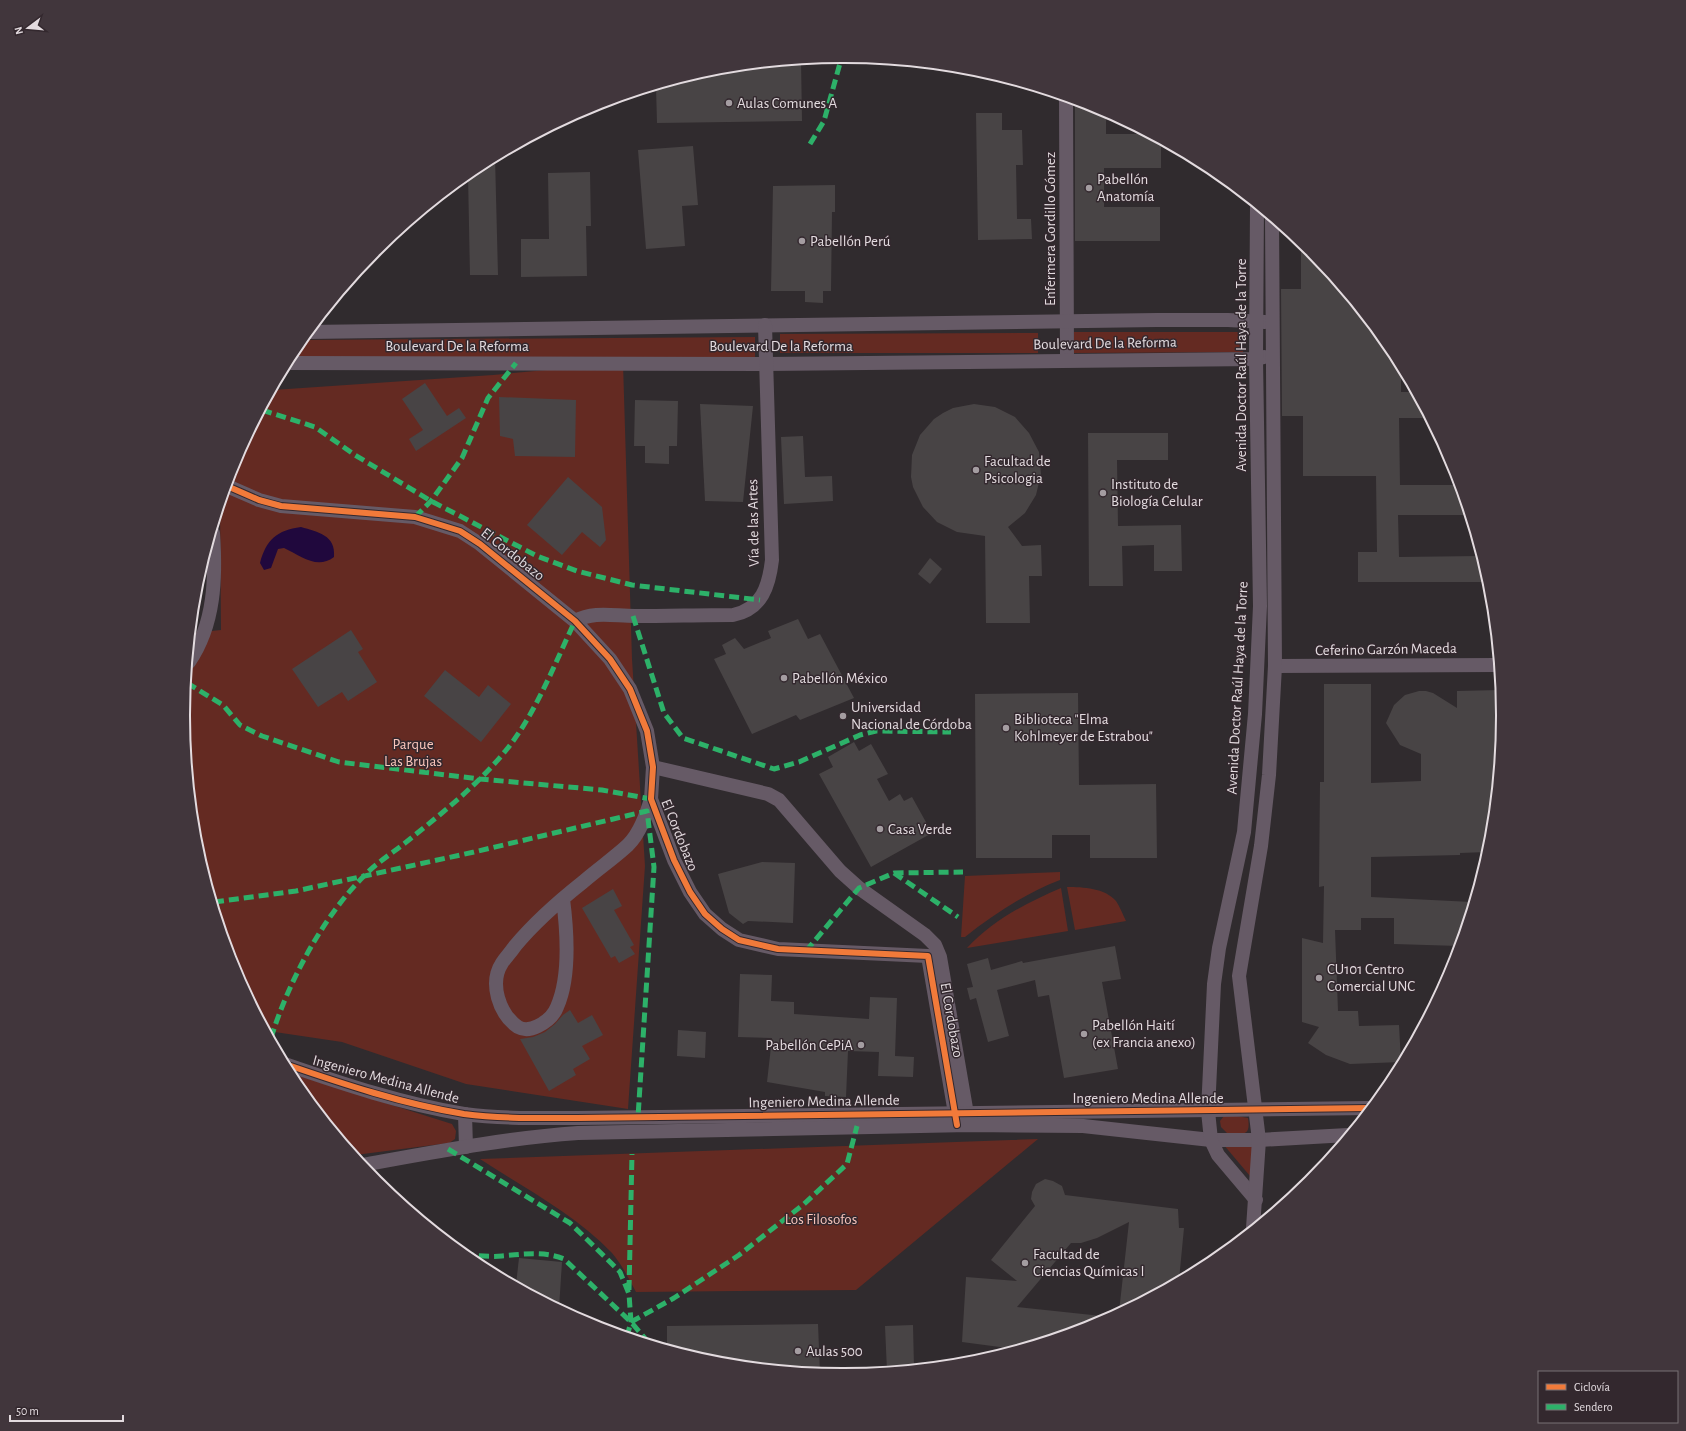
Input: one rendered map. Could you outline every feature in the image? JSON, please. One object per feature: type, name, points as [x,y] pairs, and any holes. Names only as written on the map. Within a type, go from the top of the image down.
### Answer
[{"type":"street","name":"Enfermera Gordillo Gómez","points":[[1066,103],[1067,360]]},
{"type":"street","name":"Avenida Doctor Raúl Haya de la Torre","points":[[1256,1200],[1218,1155],[1211,1140],[1208,1111],[1214,984],[1219,948],[1244,832],[1255,714],[1260,606],[1256,359],[1257,212]]},
{"type":"street","name":"Avenida Doctor Raúl Haya de la Torre","points":[[1254,1221],[1259,1140],[1239,976],[1261,846],[1269,776],[1276,666],[1272,224]]},
{"type":"street","name":"Boulevard De la Reforma","points":[[315,332],[1223,320],[1268,323],[1272,326]]},
{"type":"street","name":"Vía de las Artes","points":[[575,621],[584,616],[596,614],[633,616],[733,615],[746,610],[760,600],[770,576],[772,560],[765,325]]},
{"type":"street","name":"Boulevard De la Reforma","points":[[294,363],[766,364],[1256,359],[1266,356],[1272,351]]},
{"type":"street","name":"El Cordobazo","points":[[232,488],[259,500],[281,506],[415,517],[460,531],[480,544],[575,621],[610,659],[630,689],[647,731],[653,767],[651,799],[674,860],[690,892],[705,914],[722,929],[739,940],[778,949],[934,957]]},
{"type":"street","points":[[194,651],[207,623],[213,599],[215,573],[213,547]]},
{"type":"street","name":"Ceferino Garzón Maceda","points":[[1276,666],[1493,665]]},
{"type":"street","name":"El Cordobazo","points":[[653,767],[768,794],[779,800],[840,871],[859,888],[925,935],[935,944],[934,957],[962,1119]]},
{"type":"street","points":[[563,899],[566,951],[558,1007],[552,1016],[538,1026],[529,1030],[522,1029],[510,1020],[504,1013],[496,986],[498,972],[502,962],[524,936],[563,899],[629,844],[638,830],[651,799]]},
{"type":"street","name":"Ingeniero Medina Allende","points":[[293,1067],[359,1088],[437,1109],[465,1114],[554,1118],[962,1119],[1083,1126],[1211,1140],[1259,1140],[1343,1135]]},
{"type":"street","name":"Ingeniero Medina Allende","points":[[369,1164],[466,1147],[550,1135],[962,1119],[1208,1111],[1364,1108]]},
{"type":"street","points":[[465,1114],[466,1147]]},
{"type":"green space","points":[[1074,332],[1243,332],[1243,352],[1074,353]]},
{"type":"green space","points":[[1038,333],[1038,353],[780,353],[780,334]]},
{"type":"green space","points":[[755,337],[755,357],[296,359],[309,340]]},
{"type":"green space","name":"Parque Las Brujas","points":[[623,363],[632,659],[645,866],[628,1109],[466,1084],[342,1042],[273,1032],[240,965],[225,925],[203,843],[196,801],[190,716],[196,633],[221,630],[220,523],[240,466],[278,390],[493,375]]},
{"type":"green space","points":[[1060,872],[1060,880],[1035,891],[999,912],[965,937],[961,937],[965,876]]},
{"type":"green space","points":[[1067,887],[1087,888],[1106,893],[1116,901],[1126,921],[1075,930]]},
{"type":"green space","points":[[1061,888],[1068,931],[967,948],[988,929],[1011,913]]},
{"type":"green space","points":[[299,1076],[452,1124],[456,1131],[455,1139],[449,1143],[360,1154],[325,1113]]},
{"type":"green space","points":[[1232,1115],[1248,1118],[1249,1124],[1245,1133],[1227,1133],[1221,1127],[1220,1121],[1224,1116]]},
{"type":"green space","name":"Los Filosofos","points":[[1038,1139],[856,1290],[636,1292],[616,1258],[598,1239],[549,1202],[480,1159]]},
{"type":"green space","points":[[1223,1144],[1253,1146],[1250,1176]]},
{"type":"shaded area","points":[[301,527],[319,533],[329,539],[334,550],[334,557],[328,561],[315,562],[303,558],[284,548],[278,549],[271,568],[264,570],[260,563],[262,555],[269,542],[285,531]]},
{"type":"building","name":"Aulas Comunes A","points":[[801,64],[802,121],[657,123],[656,91],[674,85],[716,76]]},
{"type":"building","name":"Pabellón Anatomía","points":[[1075,106],[1106,119],[1106,134],[1139,134],[1161,146],[1161,168],[1104,168],[1104,207],[1160,207],[1160,241],[1075,241]]},
{"type":"building","points":[[976,113],[1002,113],[1002,130],[1022,130],[1023,165],[1016,165],[1017,219],[1031,219],[1032,239],[978,240]]},
{"type":"building","points":[[693,146],[698,205],[682,206],[685,246],[646,249],[638,150]]},
{"type":"building","points":[[495,164],[498,275],[470,275],[468,182]]},
{"type":"building","points":[[590,172],[591,226],[586,226],[587,276],[521,277],[521,239],[549,239],[548,173]]},
{"type":"building","name":"Pabellón Perú","points":[[835,185],[835,212],[832,212],[831,291],[823,291],[823,303],[805,302],[805,291],[771,291],[773,186]]},
{"type":"building","points":[[1301,251],[1334,285],[1361,318],[1386,353],[1401,378],[1401,392],[1410,392],[1423,418],[1399,418],[1400,485],[1453,485],[1461,506],[1464,515],[1398,515],[1399,557],[1475,556],[1482,582],[1358,582],[1358,552],[1377,552],[1376,476],[1303,476],[1303,416],[1282,416],[1281,289],[1301,289]]},
{"type":"building","points":[[425,383],[447,416],[459,408],[466,418],[416,451],[409,439],[423,430],[402,399]]},
{"type":"building","points":[[499,397],[576,400],[575,457],[515,456],[513,439],[500,436]]},
{"type":"building","points":[[635,400],[678,401],[677,446],[669,446],[669,464],[645,463],[645,446],[634,446]]},
{"type":"building","points":[[700,404],[753,406],[743,502],[705,501]]},
{"type":"building","name":"Facultad de Psicologia","points":[[974,404],[995,407],[1015,417],[1029,433],[1039,452],[1041,474],[1036,495],[1025,513],[1008,527],[1022,546],[1041,545],[1042,576],[1029,576],[1030,623],[986,623],[985,536],[957,532],[937,522],[923,507],[913,487],[911,477],[912,455],[920,435],[934,419],[943,413],[953,408]]},
{"type":"building","name":"Instituto de Biología Celular","points":[[1088,433],[1168,433],[1168,460],[1117,460],[1118,526],[1181,525],[1182,571],[1154,571],[1154,545],[1122,546],[1123,586],[1089,586]]},
{"type":"building","points":[[803,436],[805,477],[832,476],[833,501],[784,504],[781,437]]},
{"type":"building","points":[[568,477],[602,507],[606,540],[600,547],[582,532],[562,555],[527,525]]},
{"type":"building","points":[[930,558],[942,569],[930,584],[918,574]]},
{"type":"building","name":"Pabellón México","points":[[798,619],[808,639],[820,634],[854,698],[800,720],[796,715],[752,734],[714,659],[726,654],[722,645],[735,638],[744,649],[771,638],[768,631]]},
{"type":"building","points":[[351,630],[363,649],[358,652],[377,682],[348,701],[342,692],[318,707],[292,669]]},
{"type":"building","points":[[445,670],[479,697],[488,685],[511,704],[481,742],[424,696]]},
{"type":"building","points":[[1324,684],[1371,684],[1371,783],[1421,781],[1421,754],[1400,745],[1386,723],[1394,705],[1405,695],[1419,691],[1426,691],[1433,693],[1457,708],[1457,691],[1495,690],[1496,716],[1494,758],[1490,801],[1481,852],[1460,853],[1460,855],[1371,857],[1371,897],[1468,902],[1453,946],[1394,944],[1394,918],[1361,918],[1361,930],[1335,930],[1338,1011],[1358,1011],[1359,1026],[1399,1025],[1401,1054],[1396,1062],[1350,1064],[1326,1055],[1308,1043],[1319,1027],[1302,1022],[1302,938],[1323,943],[1324,886],[1319,887],[1320,782],[1324,782]]},
{"type":"building","points":[[1078,693],[1079,785],[1156,784],[1157,858],[1090,858],[1090,835],[1052,835],[1052,858],[976,858],[975,694]]},
{"type":"building","name":"Casa Verde","points":[[854,742],[859,751],[871,744],[888,774],[877,779],[889,801],[900,794],[904,801],[912,797],[932,833],[871,867],[819,774],[833,767],[828,757]]},
{"type":"building","points":[[762,862],[795,863],[793,923],[748,921],[743,924],[729,913],[718,874]]},
{"type":"building","points":[[613,889],[622,906],[614,910],[634,945],[630,947],[635,954],[619,963],[615,956],[611,958],[582,908]]},
{"type":"building","name":"Pabellón Haití (ex Francia anexo)","points":[[1115,946],[1121,979],[1102,982],[1118,1069],[1064,1078],[1049,995],[1038,997],[1035,980],[997,990],[1009,1036],[988,1042],[976,998],[970,1000],[967,988],[973,987],[967,964],[988,958],[991,970],[1022,961],[1023,963]]},
{"type":"building","points":[[740,974],[772,975],[771,1001],[794,1002],[794,1014],[869,1019],[870,997],[897,998],[895,1056],[914,1057],[913,1077],[878,1076],[879,1052],[848,1051],[846,1097],[825,1096],[825,1092],[767,1082],[772,1038],[738,1037]]},
{"type":"building","points":[[570,1010],[578,1023],[592,1015],[603,1035],[582,1046],[590,1059],[573,1069],[576,1075],[549,1091],[520,1039],[533,1037],[545,1032]]},
{"type":"building","points":[[678,1030],[706,1032],[705,1058],[677,1056]]},
{"type":"building","name":"Facultad de Ciencias Químicas I","points":[[1045,1179],[1062,1186],[1065,1195],[1178,1209],[1179,1228],[1184,1228],[1180,1274],[1120,1306],[1129,1222],[1097,1238],[1081,1243],[1071,1243],[1017,1307],[1098,1316],[1053,1333],[1004,1348],[962,1342],[966,1277],[1017,1281],[991,1260],[1035,1206],[1031,1199],[1032,1192],[1036,1184]]},
{"type":"building","points":[[519,1258],[562,1262],[559,1303],[516,1281]]},
{"type":"building","points":[[818,1324],[820,1367],[800,1367],[758,1362],[674,1346],[667,1344],[667,1326]]},
{"type":"building","points":[[913,1325],[914,1364],[887,1367],[885,1326]]},
{"type":"marked path","points":[[810,144],[824,121],[840,63]]},
{"type":"marked path","points":[[415,517],[431,501],[462,458],[488,398],[516,363]]},
{"type":"marked path","points":[[266,411],[315,427],[355,455],[431,501],[537,556],[577,571],[632,585],[760,600]]},
{"type":"marked path","points":[[633,616],[664,713],[683,738],[774,769],[799,762],[860,735],[876,731],[951,732]]},
{"type":"marked path","points":[[273,1032],[287,995],[320,931],[348,893],[368,872],[459,799],[484,775],[507,749],[536,704],[575,621]]},
{"type":"marked path","points":[[191,686],[223,705],[240,725],[262,736],[339,762],[480,779],[602,790],[651,799]]},
{"type":"marked path","points":[[218,901],[296,891],[474,852],[647,811],[654,867],[638,1117]]},
{"type":"marked path","points":[[806,951],[859,888],[894,873],[963,872]]},
{"type":"marked path","points":[[894,873],[958,917]]},
{"type":"marked path","points":[[631,1322],[674,1298],[739,1255],[804,1204],[847,1164],[857,1126]]},
{"type":"marked path","points":[[448,1149],[570,1223],[620,1272],[629,1294],[631,1322],[628,1331]]},
{"type":"marked path","points":[[629,1290],[632,1154]]},
{"type":"marked path","points":[[477,1256],[541,1254],[556,1256],[564,1259],[631,1322],[643,1336]]},
{"type":"cycle path","points":[[232,488],[259,500],[281,506],[415,517],[460,531],[480,544],[575,621],[610,659],[630,689],[647,731],[653,767],[651,799],[674,860],[690,892],[705,914],[722,929],[739,940],[778,949],[928,956],[957,1125]]},
{"type":"cycle path","points":[[293,1067],[351,1086],[418,1105],[478,1116],[577,1118],[1365,1108]]},
{"type":"place","name":"Aulas Comunes A","points":[[729,103]]},
{"type":"place","name":"Pabellón Anatomía","points":[[1089,188]]},
{"type":"place","name":"Pabellón Perú","points":[[802,241]]},
{"type":"place","name":"Facultad de Psicologia","points":[[976,470]]},
{"type":"place","name":"Instituto de Biología Celular","points":[[1103,493]]},
{"type":"place","name":"Pabellón México","points":[[784,678]]},
{"type":"place","name":"Universidad Nacional de Córdoba","points":[[843,716]]},
{"type":"place","name":"Biblioteca \"Elma Kohlmeyer de Estrabou\"","points":[[1006,728]]},
{"type":"place","name":"Casa Verde","points":[[880,829]]},
{"type":"place","name":"CU101 Centro Comercial UNC","points":[[1319,978]]},
{"type":"place","name":"Pabellón Haití (ex Francia anexo)","points":[[1084,1034]]},
{"type":"place","name":"Pabellón CePiA","points":[[861,1045]]},
{"type":"place","name":"Facultad de Ciencias Químicas I","points":[[1025,1263]]},
{"type":"place","name":"Aulas 500","points":[[798,1351]]}]
